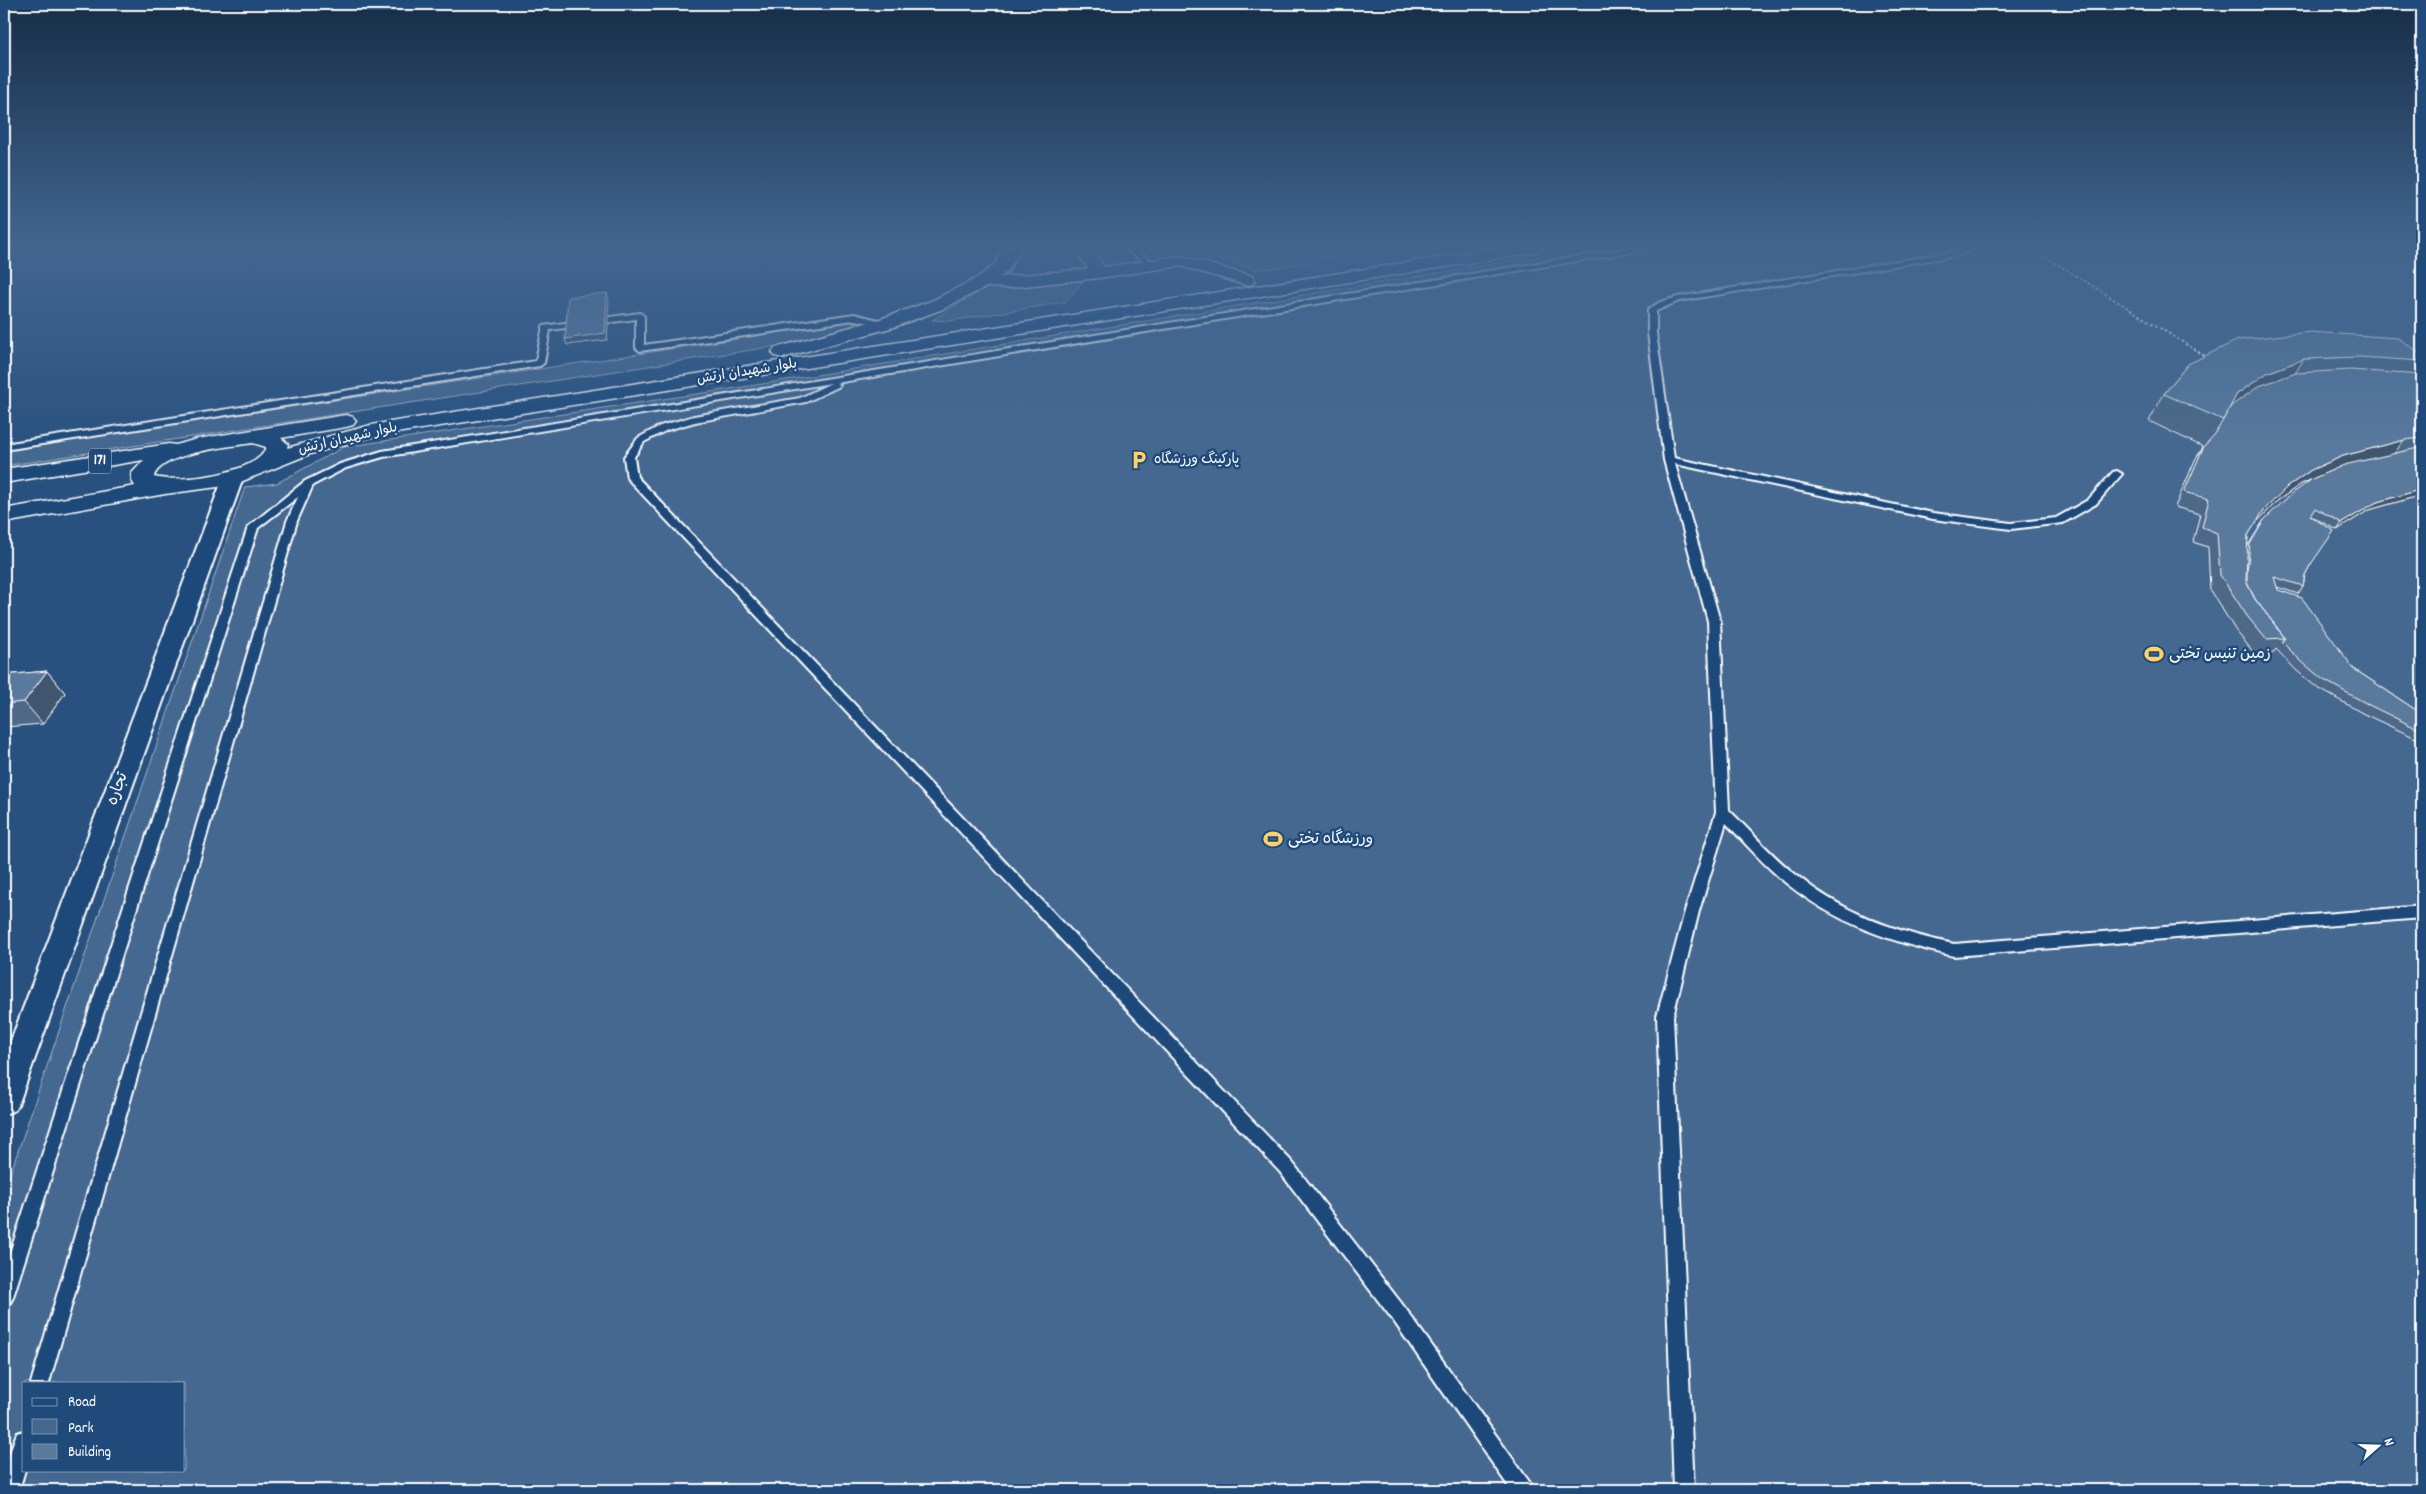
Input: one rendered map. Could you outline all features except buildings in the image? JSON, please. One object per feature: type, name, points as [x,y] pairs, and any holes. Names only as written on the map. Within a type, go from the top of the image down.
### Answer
[{"type":"main road","points":[[782,352],[902,318]]},
{"type":"main road","name":"بلوار شهیدان ارتش","points":[[197,445],[1003,318]]},
{"type":"main road","name":"بلوار شهیدان ارتش","points":[[165,487],[233,478],[294,452],[371,431],[1090,318]]},
{"type":"main road","points":[[255,436],[277,444],[276,452],[263,466]]},
{"type":"main road","points":[[165,487],[143,481],[143,473],[157,460],[197,445]]},
{"type":"main road","name":"171","points":[[4,476],[197,445]]},
{"type":"main road","name":"171","points":[[4,516],[165,487]]},
{"type":"street","name":"تجاره","points":[[4,1100],[233,478]]},
{"type":"lane","points":[[4,448],[540,363],[546,328],[627,318]]},
{"type":"lane","points":[[640,318],[640,348],[849,318]]},
{"type":"lane","points":[[858,318],[887,323]]},
{"type":"lane","points":[[4,1297],[254,528],[309,482],[343,466],[382,454],[1218,318]]},
{"type":"lane","points":[[1652,318],[1652,333],[1669,460],[1714,621],[1723,812],[1692,911],[1665,1016],[1684,1490]]},
{"type":"lane","points":[[849,378],[803,400],[677,422],[656,431],[640,442],[630,454],[627,467],[632,478],[1286,1168],[1399,1314],[1523,1490]]},
{"type":"lane","points":[[1669,460],[1933,516],[2011,526],[2059,521],[2092,502],[2117,474]]},
{"type":"lane","points":[[40,1382],[289,531],[309,482]]},
{"type":"lane","points":[[1723,812],[1790,879],[1855,921],[1907,941],[1954,950],[2422,912]]},
{"type":"lane","points":[[9,1490],[22,1447]]},
{"type":"path","points":[[2143,318],[2214,362]]},
{"type":"green space","points":[[936,318],[970,318],[950,321],[932,320]]},
{"type":"green space","name":"ورزشگاه تختی","points":[[1166,318],[2422,318],[2422,1490],[4,1490],[4,1192],[245,487],[277,483],[344,447],[750,386]]},
{"type":"green space","points":[[848,322],[872,323],[777,346],[4,466],[4,450]]},
{"type":"place","name":"پارکینگ ورزشگاه","points":[[1139,460]]},
{"type":"place","name":"زمین تنیس تختی","points":[[2154,654]]},
{"type":"place","name":"ورزشگاه تختی","points":[[1273,839]]}]
